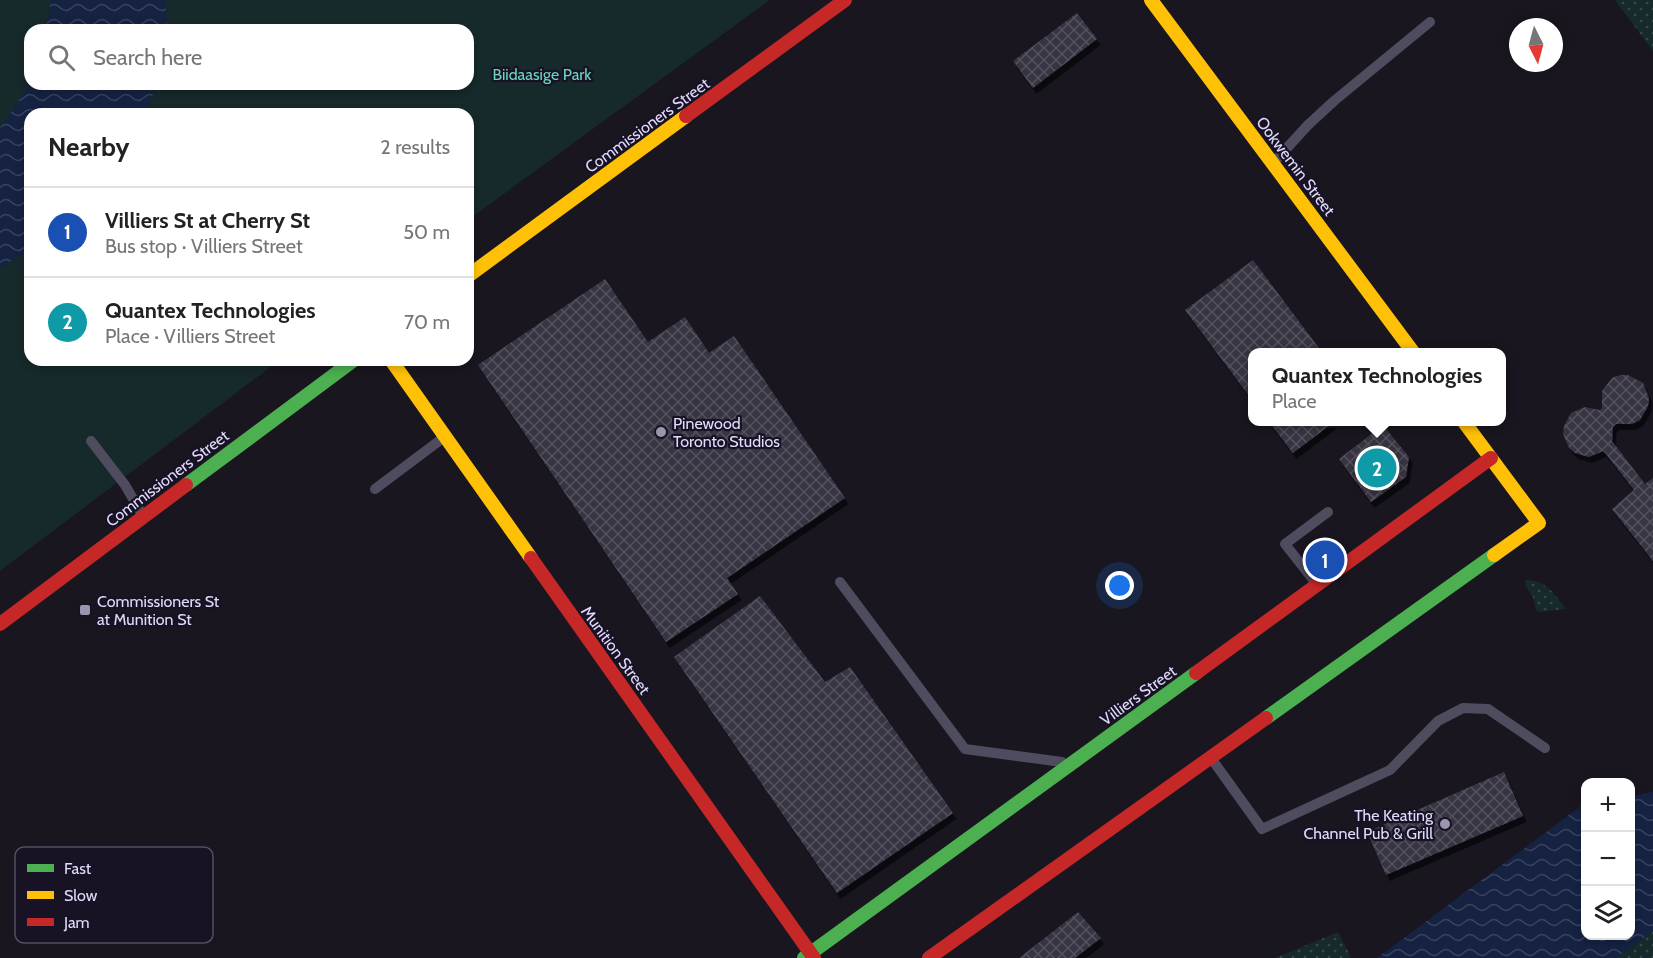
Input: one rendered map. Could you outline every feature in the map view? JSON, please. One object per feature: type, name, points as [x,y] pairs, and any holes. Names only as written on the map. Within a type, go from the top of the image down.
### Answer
[{"type":"street","name":"Commissioners Street","points":[[474,272],[845,0]]},
{"type":"street","name":"Ookwemin Street","points":[[1151,0],[1274,162],[1410,348]]},
{"type":"street","name":"Commissioners Street","points":[[0,624],[346,366]]},
{"type":"street","name":"Munition Street","points":[[395,366],[810,956]]},
{"type":"street","points":[[929,958],[1539,523],[1467,426]]},
{"type":"street","name":"Villiers Street","points":[[810,956],[1491,458]]},
{"type":"lane","points":[[1274,162],[1334,100],[1430,22]]},
{"type":"lane","points":[[375,489],[446,436]]},
{"type":"lane","points":[[91,441],[125,485],[143,516]]},
{"type":"lane","points":[[1317,585],[1285,544],[1328,512]]},
{"type":"lane","points":[[840,582],[965,749],[1071,764]]},
{"type":"lane","points":[[1211,758],[1262,829],[1390,770],[1438,721],[1463,708],[1488,709],[1545,748]]},
{"type":"green space","name":"Biidaasige Park","points":[[0,0],[770,0],[474,216],[474,108],[24,108],[24,366],[272,366],[0,571]]},
{"type":"green space","points":[[1615,0],[1653,0],[1653,51]]},
{"type":"green space","points":[[1526,580],[1545,585],[1566,609],[1538,612],[1533,597],[1525,585]]},
{"type":"green space","points":[[1653,931],[1653,958],[1617,958]]},
{"type":"green space","points":[[1338,932],[1351,957],[1349,958],[1275,958]]},
{"type":"water","points":[[51,0],[165,0],[167,24],[47,24]]},
{"type":"water","points":[[26,90],[155,90],[147,108],[24,108],[24,253],[0,268],[0,128]]},
{"type":"water","points":[[1653,792],[1653,931],[1617,958],[1377,958],[1581,806],[1581,940],[1635,940],[1635,795]]},
{"type":"building","points":[[1077,13],[1097,39],[1033,88],[1013,61]]},
{"type":"building","points":[[1253,260],[1319,348],[1248,348],[1248,395],[1185,310]]},
{"type":"building","name":"Pinewood Toronto Studios","points":[[605,279],[648,342],[685,317],[709,353],[734,336],[845,498],[727,578],[738,594],[666,642],[478,365]]},
{"type":"building","points":[[1628,375],[1643,383],[1649,398],[1648,406],[1640,420],[1632,424],[1616,424],[1613,427],[1612,441],[1645,484],[1653,478],[1653,561],[1612,509],[1634,490],[1603,451],[1589,457],[1575,453],[1569,448],[1563,434],[1564,426],[1571,413],[1585,407],[1600,410],[1602,408],[1602,391],[1612,378]]},
{"type":"building","points":[[1272,426],[1329,426],[1293,453]]},
{"type":"building","points":[[1382,426],[1409,457],[1406,477],[1371,502],[1339,459]]},
{"type":"building","points":[[760,596],[825,682],[850,667],[953,813],[837,893],[674,657]]},
{"type":"building","name":"The Keating Channel Pub & Grill","points":[[1504,772],[1523,816],[1386,875],[1367,832]]},
{"type":"building","points":[[1078,912],[1101,938],[1075,958],[1019,958]]},
{"type":"traffic: fast","points":[[186,485],[346,366]]},
{"type":"traffic: fast","points":[[1266,718],[1494,555]]},
{"type":"traffic: fast","points":[[804,958],[1196,673]]},
{"type":"traffic: slow","points":[[1151,0],[1410,348]]},
{"type":"traffic: slow","points":[[474,272],[686,116]]},
{"type":"traffic: slow","points":[[395,366],[531,558]]},
{"type":"traffic: slow","points":[[1467,426],[1539,523],[1494,555]]},
{"type":"traffic: jam","points":[[686,116],[845,0]]},
{"type":"traffic: jam","points":[[1196,673],[1491,458]]},
{"type":"traffic: jam","points":[[0,624],[186,485]]},
{"type":"traffic: jam","points":[[531,558],[814,958]]},
{"type":"traffic: jam","points":[[929,958],[1266,718]]},
{"type":"place","name":"Pinewood Toronto Studios","points":[[661,432]]},
{"type":"place","name":"Quantex Technologies","points":[[1377,468]]},
{"type":"place","name":"Villiers St at Cherry St","points":[[1325,560]]},
{"type":"place","name":"Commissioners St at Munition St","points":[[85,610]]},
{"type":"place","name":"The Keating Channel Pub & Grill","points":[[1445,824]]}]
